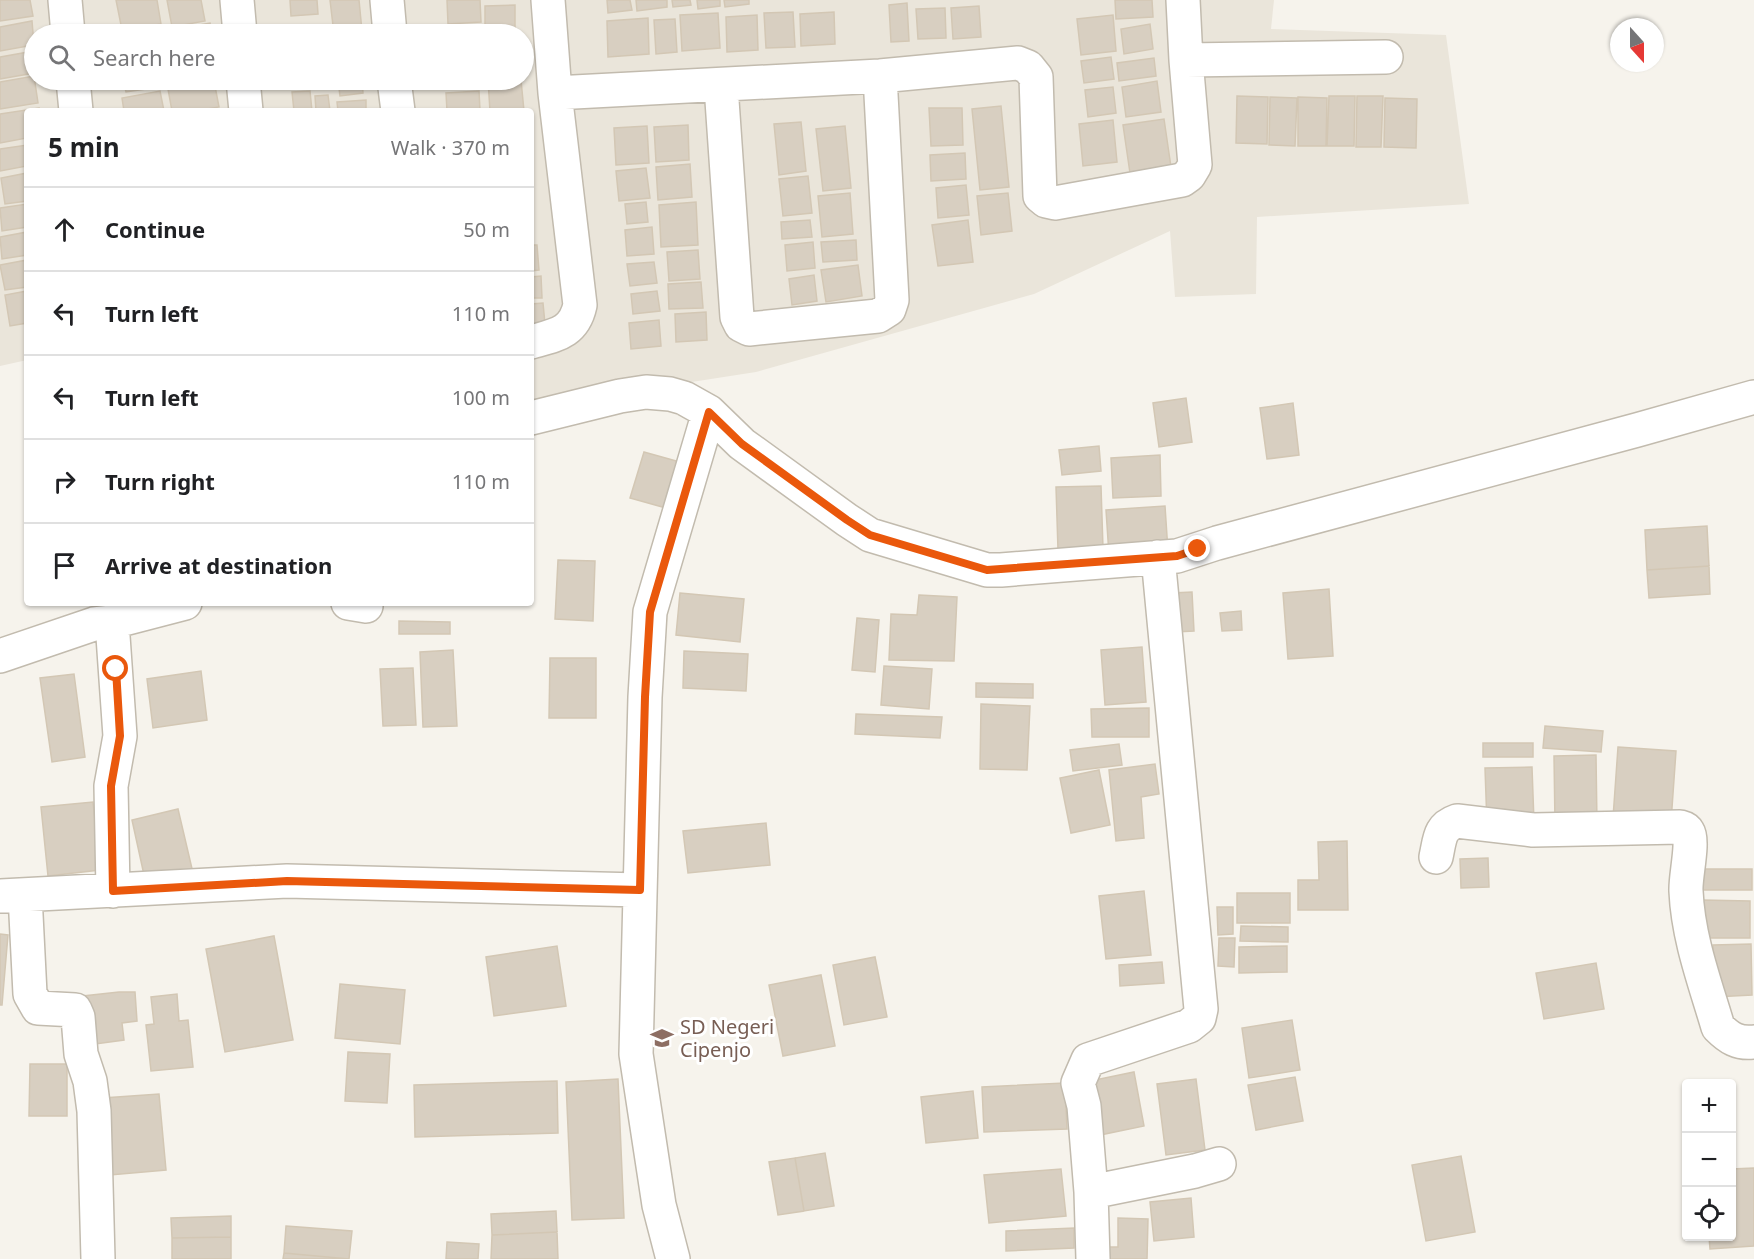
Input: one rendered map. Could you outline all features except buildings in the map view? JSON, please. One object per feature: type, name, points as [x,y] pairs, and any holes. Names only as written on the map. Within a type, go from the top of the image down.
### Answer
[{"type":"street","points":[[65,0],[67,24]]},
{"type":"street","points":[[237,0],[239,24]]},
{"type":"street","points":[[387,0],[389,24]]},
{"type":"street","points":[[534,341],[570,327],[577,317],[580,305],[555,93],[548,0]]},
{"type":"street","points":[[555,93],[880,76],[1018,63],[1028,67],[1036,77],[1040,196],[1046,201],[1055,203],[1182,180],[1190,175],[1195,165],[1183,0]]},
{"type":"street","points":[[1186,60],[1386,57]]},
{"type":"street","points":[[721,86],[738,318],[741,325],[749,329],[878,316],[889,309],[892,300],[880,76]]},
{"type":"street","points":[[74,90],[76,108]]},
{"type":"street","points":[[244,90],[246,108]]},
{"type":"street","points":[[395,90],[398,108]]},
{"type":"street","points":[[534,417],[620,396],[646,392],[684,398],[709,412],[742,444],[870,535],[987,570],[1177,556],[1228,540],[1754,397]]},
{"type":"street","points":[[673,1259],[659,1205],[636,1054],[645,697],[650,612],[709,412]]},
{"type":"street","points":[[1094,1259],[1084,1106],[1078,1083],[1088,1060],[1189,1026],[1199,1018],[1201,1009],[1158,557]]},
{"type":"street","points":[[0,656],[94,624],[112,622],[173,606]]},
{"type":"street","points":[[112,622],[120,736],[111,786],[113,891]]},
{"type":"street","points":[[1436,857],[1441,833],[1447,824],[1457,821],[1533,830],[1680,827],[1686,829],[1690,840],[1685,880],[1686,909],[1718,1027],[1726,1036],[1737,1042],[1754,1042]]},
{"type":"street","points":[[98,1259],[94,1111],[90,1081],[81,1054],[78,1017],[75,1010],[39,1008],[30,994],[13,896],[287,881],[640,890]]},
{"type":"street","points":[[1091,1192],[1219,1164]]},
{"type":"shaded area","points":[[0,0],[1274,0],[1271,29],[1446,35],[1469,204],[1257,217],[1256,294],[1175,297],[1170,231],[1034,294],[756,372],[640,390],[534,419],[534,108],[24,108],[24,361],[0,366]]},
{"type":"place","name":"SD Negeri Cipenjo","points":[[662,1038]]},
{"type":"route","points":[[116,669],[120,736],[111,786],[113,891],[287,881],[640,890],[645,697],[650,612],[709,412],[742,444],[870,535],[987,570],[1177,556],[1198,549]]}]
